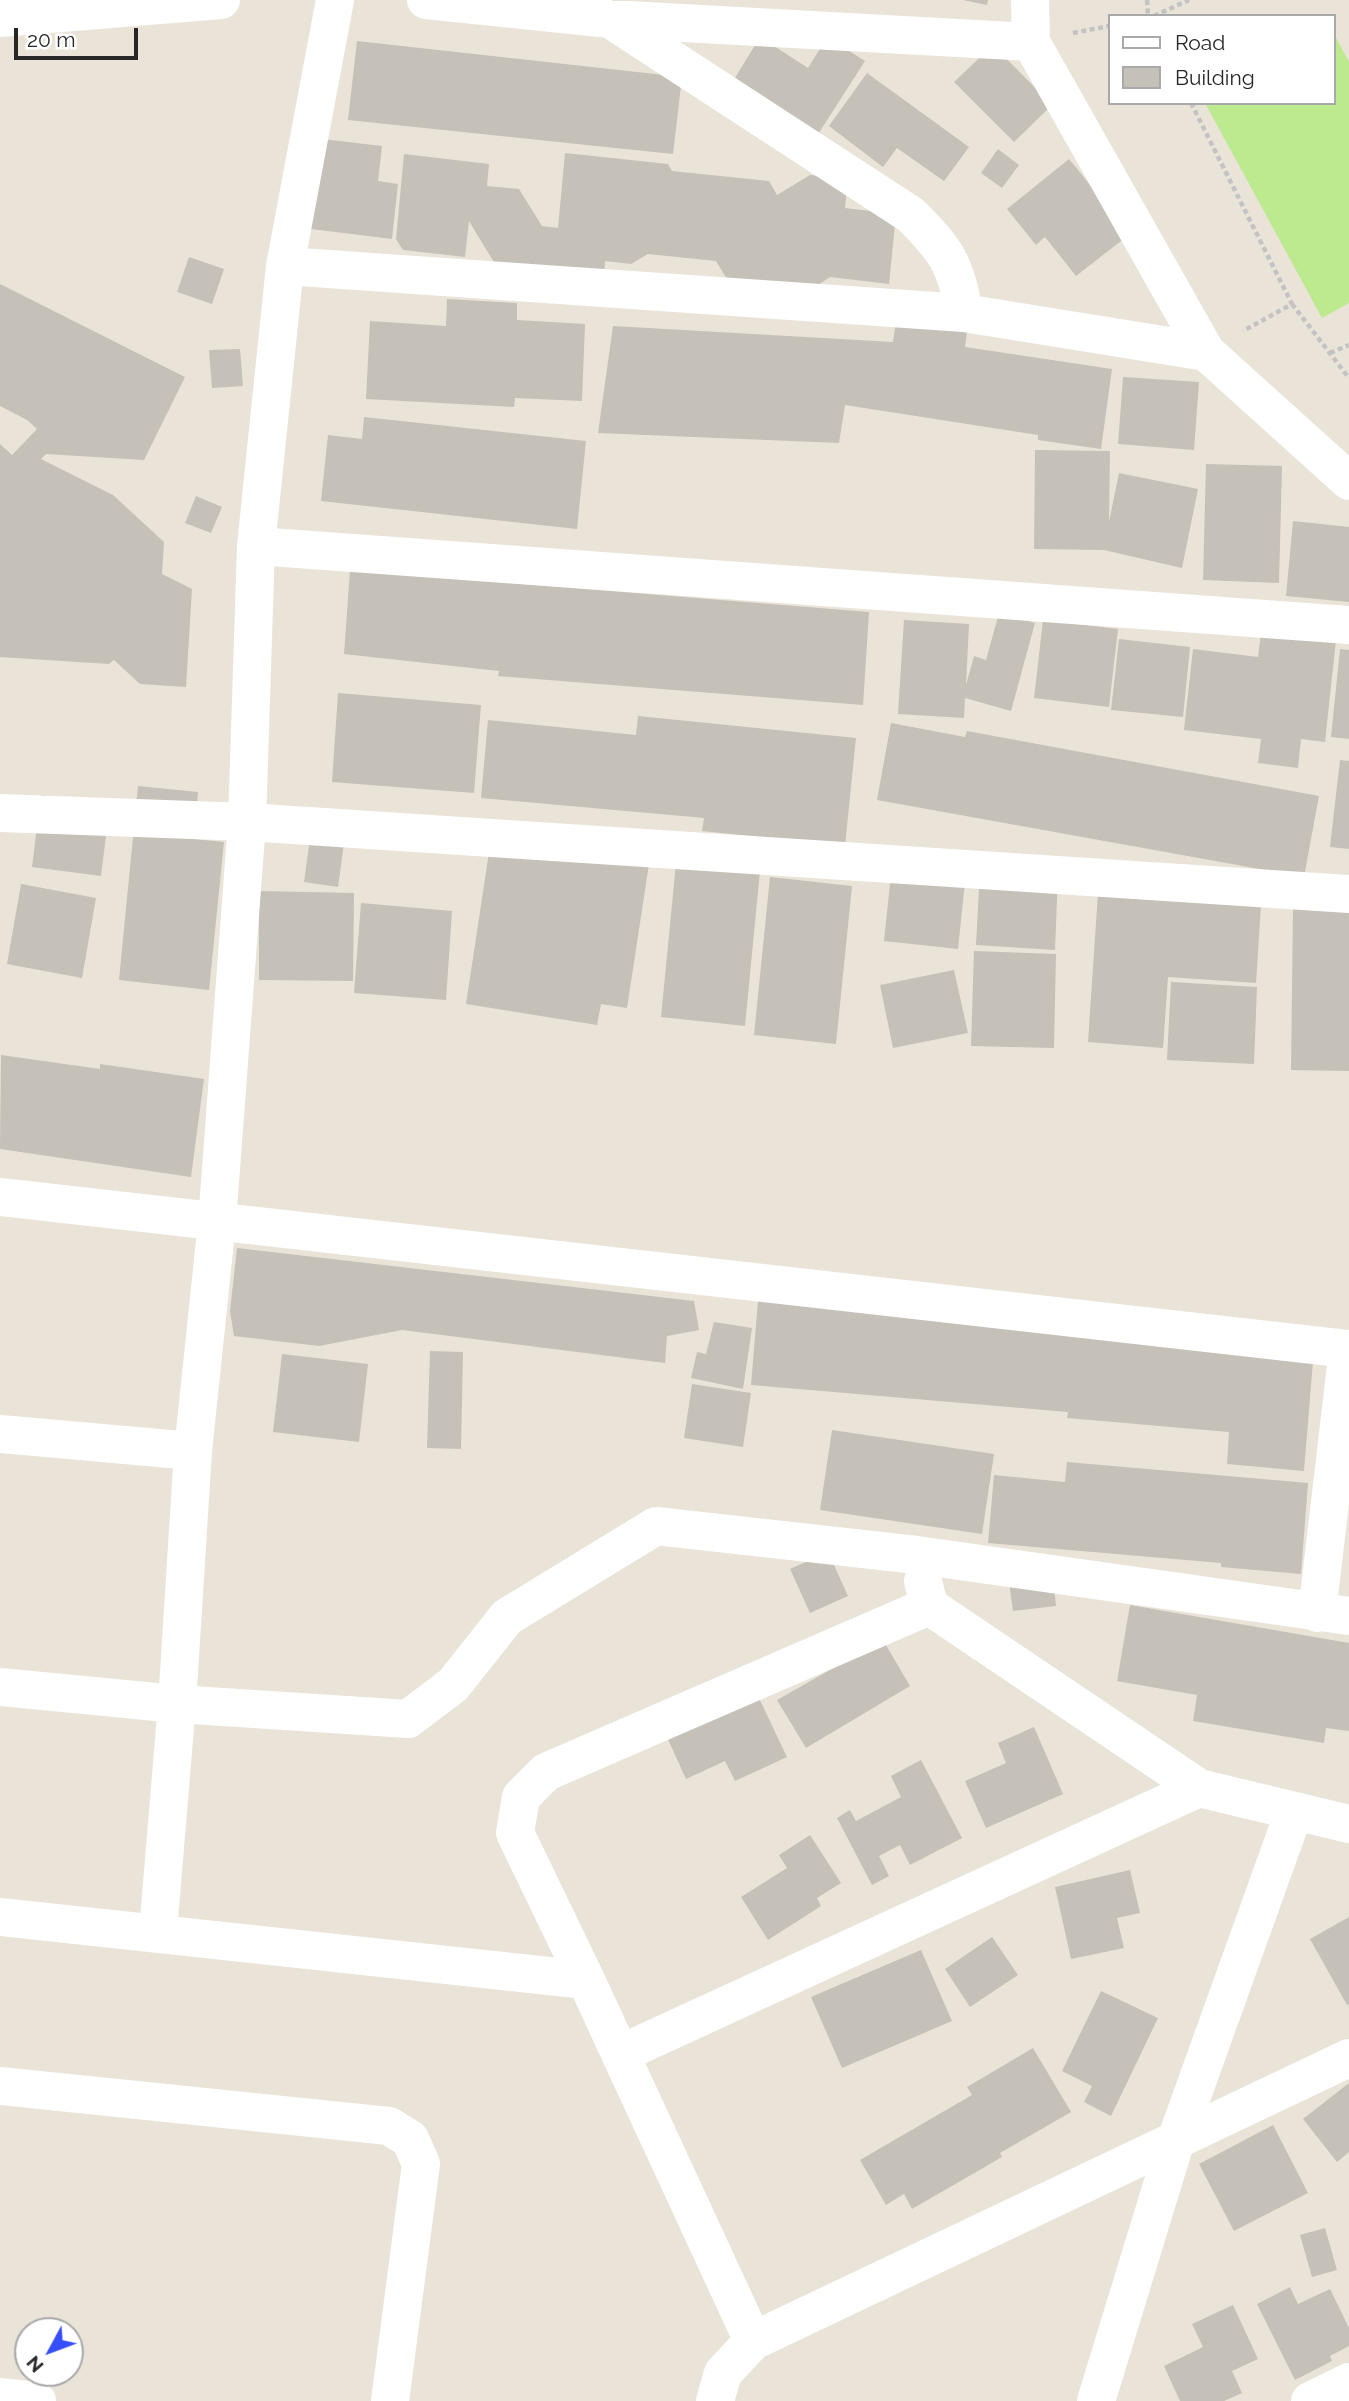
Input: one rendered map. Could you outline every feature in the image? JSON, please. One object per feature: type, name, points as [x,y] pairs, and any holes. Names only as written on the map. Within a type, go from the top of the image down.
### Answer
[{"type":"street","points":[[0,18],[221,0]]},
{"type":"street","points":[[158,1931],[177,1704],[192,1451],[217,1222],[247,822],[256,546],[285,266],[335,0]]},
{"type":"street","points":[[425,0],[610,19],[1031,41]]},
{"type":"street","points":[[1030,0],[1031,41],[1206,352],[1349,481]]},
{"type":"street","points":[[610,19],[911,215],[940,245],[958,276],[964,313]]},
{"type":"street","points":[[285,266],[964,313],[1206,352]]},
{"type":"street","points":[[256,546],[1349,625]]},
{"type":"street","points":[[1,820],[247,822],[1349,894]]},
{"type":"street","points":[[0,1197],[1349,1349],[1333,1614],[917,1555],[656,1526],[507,1617],[453,1685],[408,1719],[177,1704],[0,1687]]},
{"type":"street","points":[[0,1434],[192,1451]]},
{"type":"street","points":[[917,1555],[929,1606],[1199,1788],[1349,1824]]},
{"type":"street","points":[[753,2341],[586,1979],[514,1833],[521,1797],[547,1772],[929,1606]]},
{"type":"street","points":[[620,2054],[1199,1788]]},
{"type":"street","points":[[1096,2401],[1175,2143],[1294,1812]]},
{"type":"street","points":[[0,1917],[158,1931],[586,1979]]},
{"type":"street","points":[[715,2401],[723,2373],[753,2341],[1175,2143],[1349,2058]]},
{"type":"street","points":[[0,2086],[389,2126],[410,2139],[421,2164],[390,2401]]},
{"type":"street","points":[[1310,2401],[1349,2382]]},
{"type":"street","points":[[0,2396],[37,2401]]},
{"type":"path","points":[[1158,14],[1189,0]]},
{"type":"path","points":[[1192,105],[1292,304],[1349,378]]},
{"type":"path","points":[[1206,352],[1292,304]]},
{"type":"path","points":[[1329,353],[1349,345]]},
{"type":"green space","points":[[1335,36],[1349,62],[1349,303],[1322,318],[1206,105],[1335,105]]},
{"type":"building","points":[[963,0],[988,0],[987,5]]},
{"type":"building","points":[[760,37],[808,68],[827,37],[865,61],[815,139],[730,86]]},
{"type":"building","points":[[357,41],[682,77],[673,154],[348,120]]},
{"type":"building","points":[[993,45],[1052,105],[1014,142],[954,82]]},
{"type":"building","points":[[867,73],[969,147],[944,181],[897,148],[883,167],[829,126]]},
{"type":"building","points":[[322,139],[382,146],[378,181],[398,184],[392,239],[311,229]]},
{"type":"building","points":[[998,149],[1019,165],[1002,188],[981,173]]},
{"type":"building","points":[[565,153],[668,164],[672,171],[769,181],[777,195],[810,175],[848,179],[845,208],[896,214],[889,284],[830,277],[812,289],[727,279],[716,261],[648,254],[631,264],[605,261],[604,276],[495,264],[469,221],[465,257],[403,250],[396,239],[404,154],[489,164],[487,186],[519,189],[542,226],[558,228]]},
{"type":"building","points":[[1069,159],[1130,234],[1076,276],[1045,237],[1036,245],[1007,209]]},
{"type":"building","points":[[189,257],[224,269],[212,304],[177,292]]},
{"type":"building","points":[[0,284],[185,377],[144,460],[46,454],[41,459],[113,495],[164,542],[162,574],[192,589],[186,687],[140,684],[114,660],[109,664],[0,657],[0,444],[12,455],[37,429],[27,420],[0,406]]},
{"type":"building","points":[[447,299],[517,303],[517,320],[585,324],[582,401],[515,398],[514,407],[366,399],[370,321],[446,326]]},
{"type":"building","points":[[897,314],[968,325],[965,347],[1112,369],[1101,449],[1038,440],[1038,435],[845,405],[839,443],[598,433],[613,326],[893,342]]},
{"type":"building","points":[[240,349],[243,386],[212,388],[209,350]]},
{"type":"building","points":[[1123,377],[1199,382],[1194,450],[1118,444]]},
{"type":"building","points":[[364,417],[586,441],[577,529],[321,501],[328,435],[362,439]]},
{"type":"building","points":[[1035,450],[1110,451],[1109,522],[1119,473],[1198,489],[1182,568],[1104,550],[1034,549]]},
{"type":"building","points":[[1206,464],[1282,466],[1279,583],[1203,580]]},
{"type":"building","points":[[196,496],[222,507],[211,533],[185,523]]},
{"type":"building","points":[[1293,521],[1349,527],[1349,602],[1286,596]]},
{"type":"building","points":[[350,570],[869,612],[863,705],[498,676],[499,671],[344,654]]},
{"type":"building","points":[[999,613],[1035,623],[1011,711],[965,698],[964,718],[898,714],[904,620],[969,624],[966,685],[974,656],[986,660]]},
{"type":"building","points":[[1043,620],[1118,629],[1109,707],[1034,698]]},
{"type":"building","points":[[1261,632],[1336,640],[1325,742],[1301,739],[1298,768],[1258,763],[1261,739],[1184,730],[1193,649],[1258,657]]},
{"type":"building","points":[[1119,639],[1190,647],[1183,717],[1111,710]]},
{"type":"building","points":[[1340,649],[1349,650],[1349,739],[1331,737]]},
{"type":"building","points":[[338,693],[481,705],[474,793],[332,782]]},
{"type":"building","points":[[638,716],[856,738],[845,846],[702,831],[704,818],[481,798],[488,720],[636,735]]},
{"type":"building","points":[[891,723],[965,737],[967,731],[1319,796],[1304,877],[877,800]]},
{"type":"building","points":[[1340,760],[1349,761],[1349,849],[1330,847]]},
{"type":"building","points":[[138,786],[198,792],[194,839],[224,842],[209,990],[119,980]]},
{"type":"building","points":[[41,795],[110,804],[101,876],[32,867]]},
{"type":"building","points":[[311,831],[345,836],[338,887],[304,882]]},
{"type":"building","points":[[491,839],[649,864],[627,1008],[601,1004],[597,1025],[466,1004]]},
{"type":"building","points":[[677,853],[761,861],[745,1026],[661,1017]]},
{"type":"building","points":[[892,865],[966,873],[958,949],[884,941]]},
{"type":"building","points":[[980,870],[1058,874],[1055,950],[976,945]]},
{"type":"building","points":[[770,877],[852,886],[836,1044],[754,1035]]},
{"type":"building","points":[[1099,878],[1262,889],[1256,983],[1168,977],[1163,1048],[1088,1042]]},
{"type":"building","points":[[21,884],[96,898],[82,978],[7,964]]},
{"type":"building","points":[[259,891],[354,893],[353,981],[259,980]]},
{"type":"building","points":[[361,903],[452,911],[446,1000],[354,993]]},
{"type":"building","points":[[1293,909],[1349,909],[1349,1071],[1291,1070]]},
{"type":"building","points":[[974,951],[1056,954],[1054,1048],[971,1046]]},
{"type":"building","points":[[954,970],[968,1033],[893,1048],[880,985]]},
{"type":"building","points":[[1171,982],[1257,987],[1254,1064],[1167,1060]]},
{"type":"building","points":[[1,1055],[100,1069],[100,1064],[204,1079],[191,1177],[0,1149]]},
{"type":"building","points":[[237,1248],[694,1301],[699,1330],[667,1336],[665,1363],[402,1330],[319,1346],[234,1336],[230,1311]]},
{"type":"building","points":[[758,1301],[1314,1349],[1304,1471],[1227,1464],[1229,1432],[1067,1418],[1068,1412],[751,1385]]},
{"type":"building","points":[[714,1322],[752,1328],[743,1389],[691,1378],[697,1352],[706,1354]]},
{"type":"building","points":[[430,1351],[463,1352],[461,1449],[427,1448]]},
{"type":"building","points":[[282,1354],[368,1364],[359,1442],[273,1432]]},
{"type":"building","points":[[692,1384],[751,1393],[743,1447],[684,1438]]},
{"type":"building","points":[[832,1430],[994,1454],[982,1534],[820,1510]]},
{"type":"building","points":[[1067,1462],[1308,1483],[1301,1574],[1221,1567],[1221,1563],[988,1543],[994,1475],[1065,1482]]},
{"type":"building","points":[[828,1552],[848,1596],[810,1613],[790,1569]]},
{"type":"building","points":[[1053,1578],[1056,1606],[1013,1611],[1009,1582]]},
{"type":"building","points":[[1130,1605],[1349,1643],[1349,1731],[1326,1728],[1324,1743],[1193,1721],[1197,1695],[1117,1681]]},
{"type":"building","points":[[883,1640],[910,1686],[806,1748],[777,1700]]},
{"type":"building","points":[[757,1694],[787,1757],[735,1781],[725,1761],[686,1779],[666,1735]]},
{"type":"building","points":[[1034,1727],[1063,1794],[986,1828],[965,1781],[1006,1763],[998,1743]]},
{"type":"building","points":[[921,1760],[962,1838],[910,1865],[900,1845],[879,1856],[889,1876],[872,1885],[837,1818],[850,1810],[856,1821],[901,1797],[891,1776]]},
{"type":"building","points":[[810,1835],[841,1883],[817,1898],[821,1906],[768,1940],[741,1897],[787,1868],[779,1855]]},
{"type":"building","points":[[1130,1870],[1140,1913],[1117,1918],[1124,1948],[1071,1959],[1055,1887]]},
{"type":"building","points":[[1349,1917],[1349,2004],[1347,2005],[1310,1939]]},
{"type":"building","points":[[992,1937],[1018,1975],[970,2007],[945,1969]]},
{"type":"building","points":[[921,1950],[952,2021],[842,2068],[811,1997]]},
{"type":"building","points":[[1101,1991],[1158,2018],[1111,2116],[1084,2102],[1092,2086],[1062,2071]]},
{"type":"building","points":[[1033,2048],[1071,2112],[1000,2153],[1002,2157],[912,2209],[904,2194],[886,2205],[860,2160],[972,2095],[967,2087]]},
{"type":"building","points":[[1349,2083],[1349,2152],[1337,2162],[1303,2119]]},
{"type":"building","points":[[1273,2125],[1308,2193],[1234,2231],[1199,2164]]},
{"type":"building","points":[[1325,2228],[1337,2270],[1312,2277],[1300,2235]]},
{"type":"building","points":[[1290,2287],[1298,2304],[1330,2289],[1349,2328],[1349,2346],[1330,2356],[1332,2361],[1295,2380],[1257,2304]]},
{"type":"building","points":[[1233,2305],[1258,2359],[1232,2371],[1242,2393],[1224,2401],[1180,2401],[1164,2366],[1203,2347],[1192,2324]]}]
